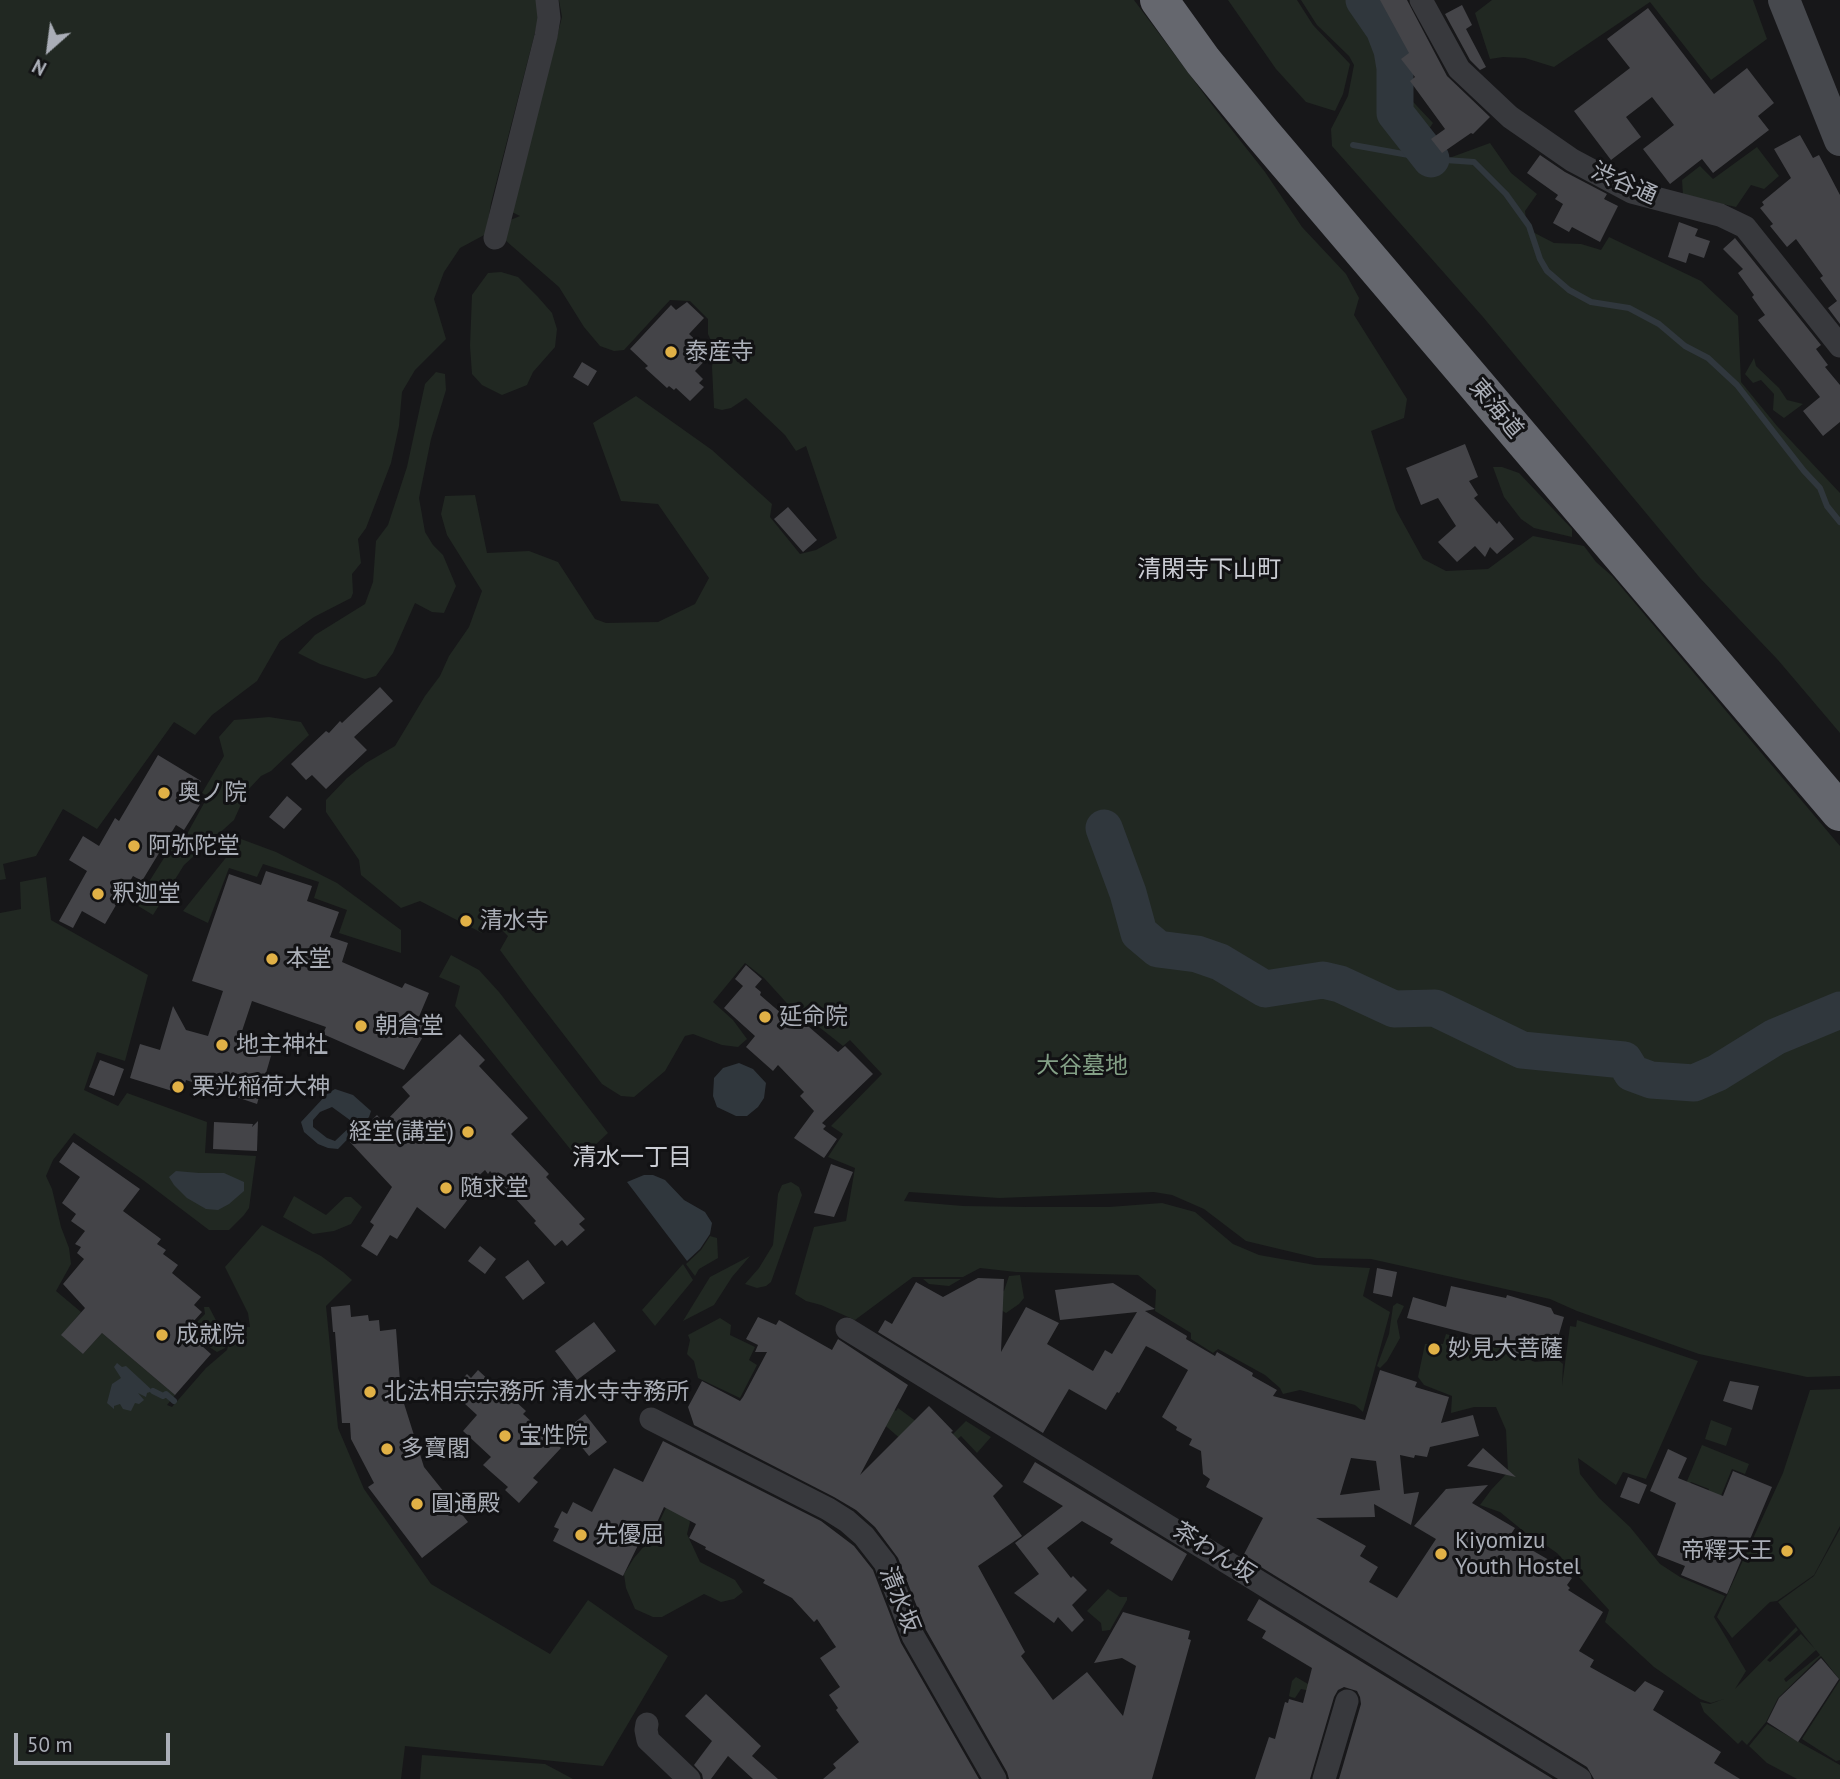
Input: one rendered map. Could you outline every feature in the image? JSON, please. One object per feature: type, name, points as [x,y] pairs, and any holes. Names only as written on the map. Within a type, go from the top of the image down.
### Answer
[{"type":"highway","name":"東海道","points":[[1159,0],[1203,61],[1262,133],[1840,812]]},
{"type":"highway","name":"東海道","points":[[1190,0],[1270,106],[1840,777]]},
{"type":"main road","points":[[1784,0],[1840,140]]},
{"type":"street","points":[[495,238],[547,36],[547,0]]},
{"type":"street","name":"渋谷通","points":[[1421,0],[1459,69],[1510,117],[1572,160],[1632,192],[1720,215],[1745,227],[1840,346]]},
{"type":"street","name":"茶わん坂","points":[[847,1329],[1580,1779]]},
{"type":"street","name":"清水坂","points":[[652,1419],[838,1514],[872,1544],[890,1573],[917,1644],[995,1779]]},
{"type":"street","points":[[1324,1779],[1347,1701]]},
{"type":"street","points":[[647,1724],[648,1740],[689,1779]]},
{"type":"green space","points":[[0,0],[536,0],[539,17],[491,203],[486,234],[460,248],[444,272],[434,299],[446,339],[415,370],[402,392],[399,426],[391,463],[366,528],[358,539],[361,563],[352,574],[351,598],[314,617],[280,641],[257,681],[212,715],[195,735],[174,722],[97,829],[63,809],[36,856],[3,864],[6,879],[0,880]]},
{"type":"green space","name":"大谷墓地","points":[[559,0],[1134,0],[1265,172],[1302,227],[1346,274],[1359,298],[1354,315],[1407,399],[1404,418],[1371,431],[1396,510],[1423,559],[1446,571],[1488,569],[1533,536],[1584,546],[1840,846],[1840,1376],[1807,1377],[1699,1354],[1550,1299],[1371,1259],[1317,1258],[1246,1241],[1204,1209],[1172,1195],[1154,1192],[999,1198],[909,1192],[904,1201],[963,1206],[1027,1207],[1109,1207],[1162,1203],[1195,1212],[1233,1244],[1259,1255],[1315,1265],[1370,1268],[1363,1296],[1390,1312],[1363,1412],[1355,1405],[1300,1390],[1283,1394],[1265,1375],[1218,1349],[1213,1353],[1191,1339],[1191,1333],[1155,1311],[1156,1290],[1138,1275],[1016,1272],[980,1268],[963,1277],[913,1277],[855,1320],[795,1294],[814,1227],[846,1221],[855,1168],[828,1157],[843,1134],[831,1126],[882,1074],[850,1040],[843,1046],[804,1015],[794,1011],[764,978],[745,963],[713,1002],[733,1020],[747,1039],[738,1047],[722,1045],[693,1034],[685,1036],[665,1071],[634,1097],[621,1096],[602,1084],[500,950],[508,936],[493,921],[482,933],[420,901],[401,908],[361,875],[359,860],[326,812],[326,800],[366,763],[395,746],[469,627],[482,591],[447,535],[441,514],[445,496],[475,495],[487,553],[529,551],[558,562],[595,619],[606,623],[658,622],[695,604],[709,578],[658,504],[621,501],[593,423],[636,396],[712,450],[772,504],[770,517],[800,554],[816,550],[837,538],[806,446],[796,451],[785,435],[746,398],[731,408],[714,408],[712,367],[715,350],[708,334],[708,319],[690,301],[670,300],[624,350],[614,351],[600,346],[584,327],[559,287],[505,240],[508,221],[520,216],[512,212],[562,17]]},
{"type":"green space","points":[[1228,0],[1297,0],[1313,25],[1350,64],[1343,94],[1335,111],[1306,102],[1276,69]]},
{"type":"green space","points":[[1301,0],[1358,0],[1376,27],[1400,88],[1433,123],[1420,142],[1441,161],[1490,143],[1511,173],[1537,194],[1525,211],[1527,229],[1554,243],[1581,244],[1601,250],[1609,237],[1701,281],[1738,316],[1741,382],[1777,426],[1840,493],[1840,733],[1778,660],[1700,578],[1483,317],[1332,146],[1331,129],[1348,96],[1354,65],[1349,56],[1317,25]]},
{"type":"green space","points":[[1492,0],[1753,0],[1767,39],[1711,80],[1650,2],[1554,67],[1525,58],[1490,59],[1475,13]]},
{"type":"green space","points":[[1757,147],[1779,176],[1764,189],[1751,185],[1736,207],[1683,195],[1682,180],[1700,166],[1713,179]]},
{"type":"green space","points":[[501,272],[518,277],[538,297],[552,313],[557,329],[555,347],[533,372],[527,385],[502,395],[482,385],[472,374],[470,346],[472,295],[488,273]]},
{"type":"green space","points":[[1754,358],[1756,366],[1779,388],[1787,400],[1803,404],[1784,418],[1773,410],[1774,394],[1761,380],[1753,383],[1745,374]]},
{"type":"green space","points":[[436,372],[445,374],[446,390],[431,439],[419,498],[425,532],[443,555],[456,586],[444,613],[432,612],[415,603],[393,653],[376,676],[365,679],[320,664],[298,653],[315,635],[365,604],[373,582],[376,541],[388,525],[407,467],[425,384]]},
{"type":"green space","points":[[1493,467],[1519,473],[1572,529],[1572,537],[1534,528],[1521,519],[1504,497]]},
{"type":"green space","points":[[269,717],[301,722],[309,735],[247,791],[234,820],[184,865],[153,915],[135,904],[181,831],[187,834],[208,796],[202,793],[224,756],[219,737],[234,720]]},
{"type":"green space","points":[[241,839],[276,852],[337,883],[401,930],[401,953],[339,933],[347,910],[314,898],[319,882],[263,864],[257,877],[229,868],[208,923],[183,911]]},
{"type":"green space","points":[[46,877],[51,920],[148,975],[125,1061],[97,1052],[84,1090],[118,1106],[127,1093],[207,1122],[205,1153],[256,1156],[249,1208],[229,1230],[209,1230],[74,1133],[53,1160],[46,1176],[69,1248],[71,1264],[56,1291],[81,1312],[62,1335],[83,1354],[102,1333],[95,1327],[175,1395],[167,1405],[172,1407],[206,1368],[227,1350],[233,1328],[250,1327],[248,1313],[225,1267],[262,1225],[321,1256],[343,1272],[352,1280],[326,1306],[338,1428],[364,1489],[431,1584],[550,1654],[588,1600],[668,1656],[603,1766],[405,1746],[401,1779],[0,1779],[0,913],[21,909],[20,882]]},
{"type":"green space","points":[[451,955],[479,970],[499,992],[608,1133],[579,1160],[455,1006],[460,986],[439,977]]},
{"type":"green space","points":[[791,1182],[799,1187],[802,1195],[771,1282],[757,1288],[745,1284],[773,1245],[778,1194],[782,1185]]},
{"type":"green space","points":[[294,1196],[326,1215],[345,1197],[351,1197],[362,1207],[351,1224],[334,1231],[313,1234],[283,1217]]},
{"type":"green space","points":[[710,1236],[717,1238],[718,1258],[699,1269],[695,1276],[686,1264],[701,1250]]},
{"type":"green space","points":[[750,1256],[714,1305],[683,1321],[710,1277]]},
{"type":"green space","points":[[683,1264],[693,1280],[655,1326],[642,1310]]},
{"type":"green space","points":[[1020,1275],[1024,1298],[1019,1304],[1006,1313],[989,1303],[994,1293],[1004,1291],[1009,1276]]},
{"type":"green space","points":[[923,1279],[961,1279],[949,1286],[929,1284]]},
{"type":"green space","points":[[1397,1303],[1404,1306],[1397,1321],[1400,1338],[1380,1368],[1377,1366],[1389,1334],[1393,1306]]},
{"type":"green space","points":[[204,1307],[209,1307],[221,1330],[225,1348],[217,1352],[203,1343],[189,1329],[187,1323],[195,1324],[205,1314]]},
{"type":"green space","points":[[720,1318],[731,1325],[730,1335],[755,1347],[749,1360],[757,1365],[740,1398],[698,1378],[694,1361],[687,1354],[690,1340],[688,1335]]},
{"type":"green space","points":[[1577,1320],[1698,1361],[1646,1479],[1623,1472],[1616,1485],[1578,1458],[1580,1474],[1599,1498],[1630,1527],[1660,1564],[1680,1577],[1725,1596],[1714,1617],[1746,1671],[1735,1689],[1796,1627],[1798,1630],[1767,1660],[1770,1662],[1801,1634],[1815,1649],[1778,1602],[1814,1576],[1840,1529],[1840,1680],[1821,1656],[1778,1698],[1766,1722],[1747,1745],[1742,1740],[1738,1744],[1704,1712],[1700,1702],[1710,1704],[1724,1699],[1711,1703],[1700,1699],[1654,1667],[1605,1622],[1609,1610],[1557,1553],[1538,1543],[1500,1512],[1480,1505],[1508,1472],[1506,1430],[1496,1407],[1474,1407],[1451,1413],[1452,1396],[1424,1385],[1418,1377],[1425,1344],[1443,1344],[1446,1334],[1491,1344],[1535,1362],[1558,1360],[1563,1364],[1562,1386],[1570,1326],[1576,1327]],"holes":[[[1816,1650],[1820,1655],[1786,1682],[1784,1679]]]},
{"type":"green space","name":"帝釋天王","points":[[1840,1389],[1840,1526],[1814,1575],[1777,1601],[1770,1602],[1732,1638],[1717,1617],[1783,1473],[1810,1390]]},
{"type":"green space","points":[[888,1406],[896,1411],[898,1408],[917,1422],[903,1441],[880,1421]]},
{"type":"green space","points":[[1711,1420],[1732,1428],[1726,1446],[1705,1439]]},
{"type":"green space","points":[[966,1421],[991,1437],[977,1453],[961,1436],[949,1447],[945,1442]]},
{"type":"green space","points":[[1702,1445],[1749,1464],[1745,1474],[1732,1469],[1718,1503],[1707,1494],[1709,1489],[1691,1482],[1688,1487],[1685,1486]]},
{"type":"green space","points":[[673,1493],[690,1522],[687,1534],[700,1562],[735,1580],[743,1592],[734,1599],[721,1602],[704,1594],[662,1617],[653,1617],[635,1609],[626,1588],[624,1574],[652,1537]]},
{"type":"green space","points":[[1108,1589],[1120,1597],[1127,1597],[1127,1600],[1110,1630],[1102,1631],[1101,1623],[1087,1611]]},
{"type":"green space","points":[[1296,1677],[1321,1693],[1301,1689],[1295,1698],[1289,1696],[1292,1681]]},
{"type":"green space","points":[[1840,1680],[1840,1760],[1836,1761],[1802,1739]]},
{"type":"green space","points":[[1767,1724],[1840,1765],[1840,1779],[1797,1779],[1767,1763],[1749,1746]]},
{"type":"green space","points":[[422,1755],[545,1764],[573,1779],[420,1779]]},
{"type":"shaded area","points":[[739,1063],[753,1069],[766,1083],[764,1098],[747,1116],[736,1116],[717,1107],[713,1096],[714,1078],[723,1068]]},
{"type":"shaded area","points":[[335,1089],[353,1095],[371,1111],[369,1117],[338,1149],[318,1144],[304,1132],[301,1122]],"holes":[[[332,1107],[354,1123],[335,1141],[313,1127],[313,1120],[320,1112]]]},
{"type":"shaded area","points":[[176,1171],[224,1173],[244,1182],[244,1191],[218,1210],[206,1209],[187,1198],[174,1185],[169,1177]]},
{"type":"shaded area","points":[[644,1175],[665,1180],[684,1200],[705,1212],[712,1223],[710,1234],[700,1249],[687,1261],[627,1182]]},
{"type":"shaded area","points":[[117,1363],[122,1367],[126,1366],[153,1391],[147,1393],[146,1397],[138,1393],[144,1400],[139,1404],[135,1403],[131,1411],[123,1409],[120,1404],[114,1406],[114,1409],[107,1403],[112,1384],[121,1378],[114,1367]]},
{"type":"building","points":[[1380,0],[1407,0],[1447,76],[1490,117],[1473,134],[1442,153],[1431,139],[1445,129],[1410,81],[1415,77],[1401,59],[1409,53]]},
{"type":"building","points":[[1462,5],[1472,25],[1466,29],[1486,67],[1480,70],[1470,60],[1445,14]]},
{"type":"building","points":[[1648,8],[1714,94],[1747,68],[1774,103],[1758,116],[1769,130],[1713,173],[1702,159],[1670,184],[1643,149],[1674,125],[1652,97],[1626,117],[1641,137],[1611,160],[1574,111],[1630,68],[1607,39]]},
{"type":"building","points":[[1800,135],[1813,158],[1819,155],[1840,195],[1840,324],[1828,308],[1837,301],[1820,278],[1823,276],[1796,239],[1787,247],[1760,208],[1764,205],[1762,202],[1791,178],[1774,149]]},
{"type":"building","points":[[1540,155],[1565,172],[1607,194],[1604,199],[1618,206],[1600,242],[1572,227],[1569,232],[1553,223],[1563,204],[1555,199],[1558,195],[1527,173]]},
{"type":"building","points":[[1679,222],[1698,229],[1695,236],[1710,241],[1704,258],[1689,253],[1686,263],[1668,257]]},
{"type":"building","points":[[1735,238],[1821,345],[1816,349],[1828,365],[1825,367],[1840,385],[1840,422],[1823,436],[1803,411],[1820,397],[1758,320],[1765,315],[1738,273],[1743,269],[1723,249]]},
{"type":"building","name":"泰産寺","points":[[687,302],[704,318],[689,334],[711,354],[695,371],[703,379],[699,383],[704,387],[690,401],[676,388],[667,388],[645,368],[648,366],[630,349],[671,305],[676,310]]},
{"type":"building","points":[[582,362],[597,371],[588,386],[573,377]]},
{"type":"building","points":[[1465,444],[1478,477],[1469,481],[1478,495],[1474,498],[1514,539],[1497,554],[1490,547],[1485,557],[1475,546],[1457,562],[1438,542],[1456,526],[1438,498],[1421,505],[1406,468]]},
{"type":"building","points":[[788,507],[817,540],[803,552],[774,519]]},
{"type":"building","points":[[380,687],[393,701],[354,737],[367,750],[326,789],[312,775],[306,780],[291,764],[326,731],[329,733],[340,721],[342,723]]},
{"type":"building","points":[[158,755],[201,781],[194,792],[204,798],[184,830],[176,825],[142,881],[133,876],[105,924],[82,911],[73,928],[59,921],[87,871],[69,860],[83,836],[99,846],[115,818],[119,821]]},
{"type":"building","points":[[287,796],[302,809],[284,829],[269,817]]},
{"type":"building","points":[[266,871],[312,886],[307,901],[339,912],[330,937],[348,943],[342,962],[402,988],[405,983],[429,993],[418,1019],[429,1026],[404,1070],[323,1034],[326,1027],[252,1001],[240,1037],[273,1049],[257,1104],[186,1080],[182,1094],[130,1078],[140,1044],[160,1050],[173,1006],[186,1030],[208,1036],[223,991],[192,981],[229,874],[261,885]]},
{"type":"building","points":[[746,965],[762,979],[755,987],[761,992],[760,995],[796,1026],[801,1020],[838,1052],[845,1046],[873,1074],[822,1123],[826,1126],[823,1129],[837,1139],[824,1158],[794,1138],[814,1111],[800,1096],[804,1092],[778,1065],[773,1071],[746,1047],[755,1036],[724,1008],[743,986],[735,979]]},
{"type":"building","points":[[460,1034],[485,1060],[479,1066],[528,1118],[511,1134],[549,1174],[546,1177],[585,1219],[579,1224],[585,1230],[567,1246],[562,1240],[555,1246],[490,1171],[488,1174],[485,1170],[470,1184],[475,1190],[445,1229],[417,1207],[397,1239],[390,1235],[377,1256],[361,1246],[374,1225],[370,1222],[392,1187],[349,1141],[377,1115],[384,1123],[410,1096],[402,1087]]},
{"type":"building","points":[[100,1060],[124,1069],[114,1096],[89,1087]]},
{"type":"building","points":[[258,1121],[257,1151],[213,1149],[214,1122],[253,1124],[252,1127]]},
{"type":"building","points":[[73,1142],[140,1189],[123,1211],[161,1239],[157,1244],[166,1250],[163,1254],[178,1265],[172,1273],[201,1297],[194,1305],[202,1312],[185,1331],[211,1354],[175,1395],[102,1333],[83,1354],[61,1335],[85,1308],[63,1284],[84,1259],[77,1253],[81,1247],[75,1244],[85,1231],[71,1221],[76,1214],[62,1203],[80,1177],[59,1162]]},
{"type":"building","points":[[831,1164],[853,1172],[834,1217],[814,1213]]},
{"type":"building","points":[[480,1246],[496,1259],[485,1274],[468,1261]]},
{"type":"building","points":[[528,1260],[545,1283],[523,1300],[505,1277]]},
{"type":"building","points":[[1377,1268],[1397,1272],[1392,1297],[1373,1293]]},
{"type":"building","points":[[978,1278],[1004,1279],[1001,1352],[1026,1307],[1059,1323],[1047,1344],[1093,1371],[1105,1350],[1112,1354],[1137,1312],[1060,1320],[1055,1290],[1113,1283],[1155,1309],[1145,1311],[1187,1336],[1186,1339],[1215,1356],[1217,1352],[1253,1373],[1252,1376],[1277,1390],[1273,1396],[1365,1420],[1380,1370],[1417,1382],[1415,1387],[1449,1397],[1441,1423],[1473,1415],[1479,1436],[1430,1447],[1427,1457],[1400,1455],[1404,1494],[1419,1492],[1411,1525],[1374,1504],[1375,1517],[1316,1518],[1366,1546],[1360,1556],[1378,1567],[1369,1582],[1397,1598],[1436,1539],[1414,1526],[1446,1489],[1488,1485],[1472,1503],[1515,1528],[1509,1537],[1549,1560],[1548,1562],[1572,1578],[1567,1585],[1570,1588],[1568,1590],[1603,1612],[1579,1651],[1594,1660],[1590,1667],[1635,1692],[1645,1681],[1664,1691],[1653,1710],[1721,1752],[1714,1763],[1740,1779],[1594,1779],[1587,1767],[1243,1556],[1263,1518],[1206,1487],[1210,1479],[1203,1474],[1201,1451],[1189,1445],[1192,1439],[1176,1430],[1177,1427],[1162,1417],[1188,1370],[1146,1346],[1106,1410],[1069,1389],[1043,1433],[878,1332],[885,1320],[892,1324],[916,1282],[943,1297]],"holes":[[[1351,1458],[1376,1461],[1380,1490],[1340,1495]]]},
{"type":"building","points":[[1451,1286],[1506,1298],[1507,1295],[1551,1308],[1554,1314],[1564,1317],[1555,1348],[1552,1350],[1535,1346],[1531,1358],[1513,1352],[1513,1349],[1473,1339],[1474,1335],[1407,1318],[1413,1297],[1446,1307]]},
{"type":"building","points":[[350,1305],[351,1317],[368,1315],[369,1321],[379,1320],[380,1331],[396,1329],[401,1394],[424,1467],[468,1522],[422,1558],[368,1487],[374,1483],[351,1439],[350,1423],[342,1423],[331,1307]]},
{"type":"building","points":[[758,1317],[776,1325],[779,1320],[832,1350],[838,1339],[908,1385],[860,1475],[929,1406],[1003,1486],[993,1496],[1022,1536],[978,1566],[1025,1652],[1021,1656],[1053,1700],[1087,1672],[1123,1716],[1136,1666],[1122,1658],[1094,1663],[1123,1612],[1190,1631],[1188,1639],[1191,1640],[1152,1779],[1009,1779],[926,1630],[898,1558],[875,1527],[856,1510],[834,1497],[694,1425],[688,1407],[702,1381],[740,1401],[743,1397],[767,1352],[755,1352],[758,1345],[746,1339]]},
{"type":"building","points":[[594,1322],[616,1351],[577,1380],[555,1351]]},
{"type":"building","name":"宝性院","points":[[478,1370],[512,1402],[514,1400],[526,1411],[523,1414],[561,1448],[533,1478],[538,1482],[519,1503],[505,1490],[508,1487],[483,1465],[491,1457],[463,1431],[477,1415],[451,1391],[467,1374],[471,1378]]},
{"type":"building","points":[[1730,1381],[1759,1386],[1752,1410],[1723,1401]]},
{"type":"building","points":[[585,1414],[607,1442],[589,1456],[567,1429]]},
{"type":"building","points":[[663,1441],[821,1521],[854,1546],[873,1570],[901,1643],[979,1779],[823,1779],[836,1768],[833,1764],[859,1742],[836,1710],[838,1708],[829,1695],[840,1687],[820,1658],[836,1647],[817,1619],[814,1622],[792,1598],[689,1538],[696,1524],[664,1507],[651,1536],[644,1533],[623,1576],[553,1541],[559,1529],[554,1527],[562,1511],[567,1514],[573,1502],[592,1512],[614,1468],[643,1482]]},
{"type":"building","points":[[1483,1448],[1516,1477],[1467,1466]]},
{"type":"building","points":[[1668,1449],[1687,1458],[1678,1478],[1723,1496],[1733,1471],[1772,1487],[1727,1594],[1681,1575],[1685,1566],[1657,1555],[1676,1503],[1650,1491]]},
{"type":"building","points":[[1035,1462],[1187,1554],[1172,1581],[1110,1543],[1113,1539],[1082,1521],[1047,1548],[1071,1578],[1073,1576],[1087,1590],[1072,1605],[1084,1620],[1072,1632],[1058,1617],[1054,1623],[1014,1593],[1039,1574],[1015,1543],[1063,1506],[1023,1482]]},
{"type":"building","points":[[1628,1477],[1647,1485],[1639,1504],[1620,1497]]},
{"type":"building","points":[[1259,1599],[1553,1779],[1339,1779],[1361,1704],[1357,1691],[1344,1687],[1338,1690],[1334,1697],[1310,1779],[1255,1779],[1269,1737],[1275,1739],[1285,1702],[1288,1703],[1289,1699],[1303,1703],[1312,1668],[1262,1638],[1266,1631],[1247,1620]]},
{"type":"building","points":[[1821,1658],[1839,1679],[1798,1742],[1767,1722],[1779,1698]]},
{"type":"building","points":[[706,1694],[761,1746],[752,1756],[778,1779],[753,1779],[728,1756],[711,1779],[703,1779],[694,1765],[712,1741],[685,1716]]},
{"type":"waterway","points":[[1364,0],[1384,29],[1392,50],[1395,68],[1395,113],[1431,159]]},
{"type":"waterway","points":[[1353,145],[1431,159],[1474,162],[1506,194],[1529,226],[1547,271],[1569,290],[1591,302],[1629,308],[1659,324],[1685,346],[1708,358],[1737,385],[1820,488],[1827,506],[1840,522]]},
{"type":"waterway","points":[[1104,828],[1128,893],[1139,933],[1158,949],[1197,954],[1220,962],[1265,989],[1323,980],[1340,984],[1394,1009],[1435,1008],[1522,1050],[1624,1060],[1632,1073],[1651,1080],[1694,1083],[1717,1073],[1775,1037],[1840,1010]]},
{"type":"waterway","points":[[153,1391],[163,1396],[166,1394],[174,1401]]},
{"type":"place","name":"泰産寺","points":[[671,352]]},
{"type":"place","name":"奥ノ院","points":[[164,793]]},
{"type":"place","name":"阿弥陀堂","points":[[134,846]]},
{"type":"place","name":"釈迦堂","points":[[98,894]]},
{"type":"place","name":"清水寺","points":[[466,921]]},
{"type":"place","name":"本堂","points":[[272,959]]},
{"type":"place","name":"延命院","points":[[765,1017]]},
{"type":"place","name":"朝倉堂","points":[[361,1026]]},
{"type":"place","name":"地主神社","points":[[222,1045]]},
{"type":"place","name":"栗光稲荷大神","points":[[178,1087]]},
{"type":"place","name":"経堂(講堂)","points":[[468,1132]]},
{"type":"place","name":"随求堂","points":[[446,1188]]},
{"type":"place","name":"成就院","points":[[162,1335]]},
{"type":"place","name":"妙見大菩薩","points":[[1434,1349]]},
{"type":"place","name":"北法相宗宗務所 清水寺寺務所","points":[[370,1392]]},
{"type":"place","name":"宝性院","points":[[505,1436]]},
{"type":"place","name":"多寶閣","points":[[387,1449]]},
{"type":"place","name":"圓通殿","points":[[417,1504]]},
{"type":"place","name":"先優屈","points":[[581,1535]]},
{"type":"place","name":"帝釋天王","points":[[1787,1551]]},
{"type":"place","name":"Kiyomizu Youth Hostel","points":[[1441,1554]]},
{"type":"district","name":"清閑寺下山町","points":[[1209,570]]},
{"type":"district","name":"清水一丁目","points":[[632,1158]]}]
